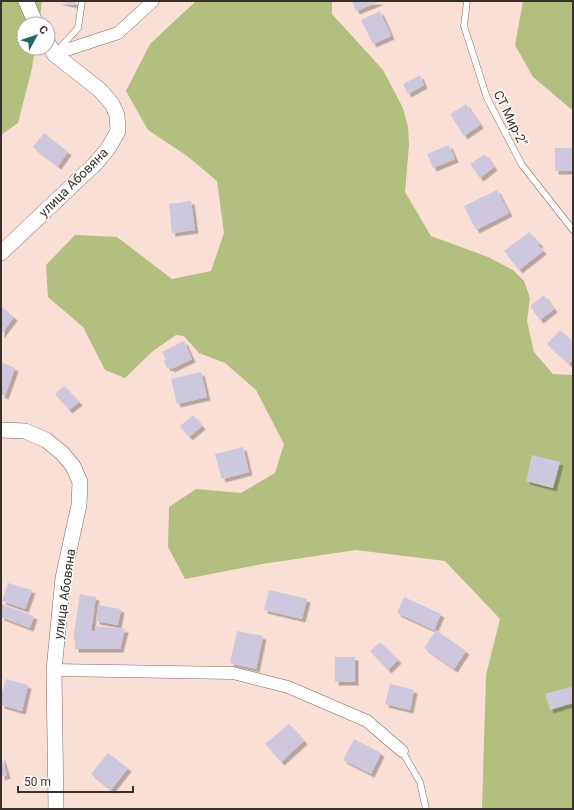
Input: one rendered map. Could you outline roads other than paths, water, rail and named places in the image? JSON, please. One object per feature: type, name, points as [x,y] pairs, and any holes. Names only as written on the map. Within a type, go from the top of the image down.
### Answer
[{"type":"street","points":[[26,1],[33,16]]},
{"type":"street","points":[[56,47],[118,33],[153,1]]},
{"type":"street","name":"улица Абовяна","points":[[1,253],[97,162],[109,147],[118,131],[117,115],[112,104],[100,90],[56,52]]},
{"type":"street","name":"улица Абовяна","points":[[1,430],[26,431],[46,440],[62,453],[73,466],[80,482],[79,506],[63,578],[54,670],[56,809]]},
{"type":"street","points":[[54,670],[233,673],[288,687],[367,721],[402,751]]},
{"type":"lane","points":[[56,44],[78,28],[82,1]]},
{"type":"lane","name":"СТ Мир-2\"","points":[[467,1],[464,26],[487,98],[522,165],[573,230]]},
{"type":"lane","points":[[402,751],[420,782],[426,809]]}]
